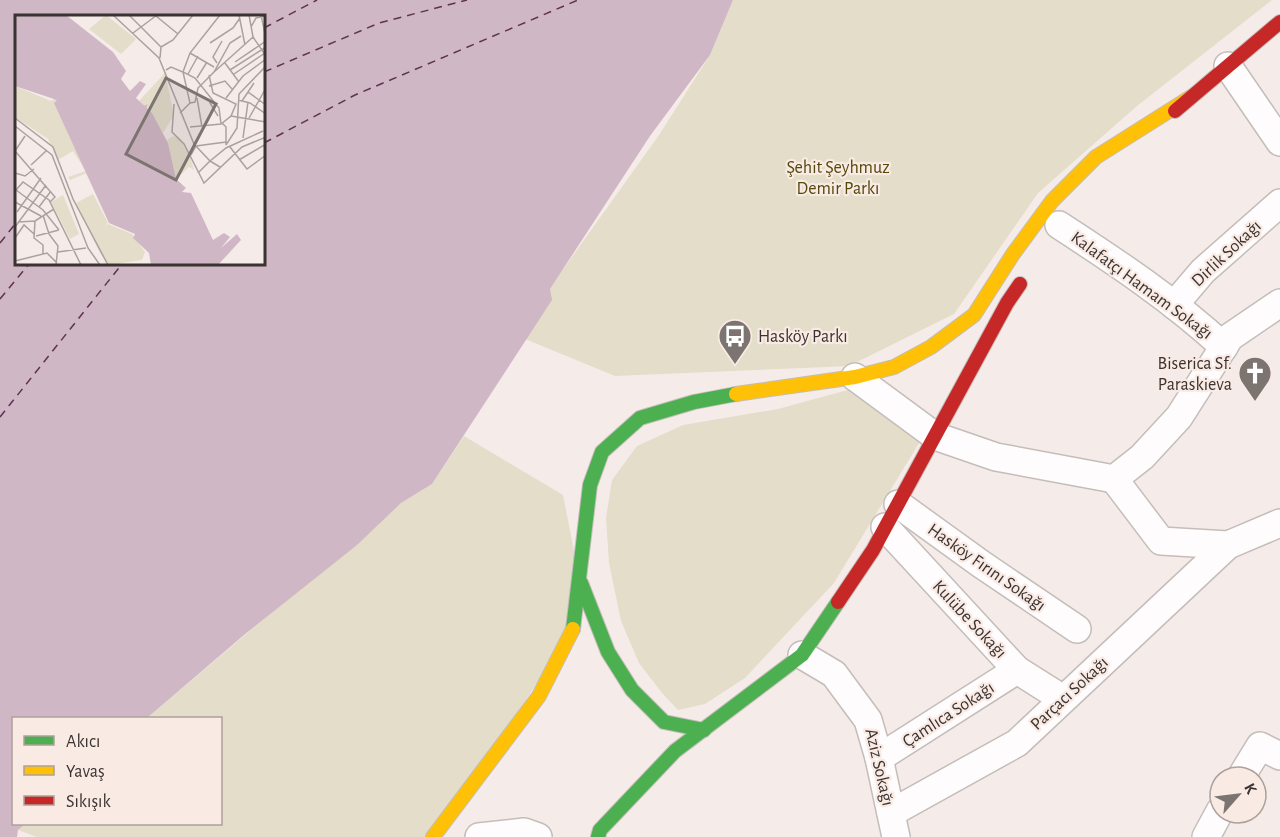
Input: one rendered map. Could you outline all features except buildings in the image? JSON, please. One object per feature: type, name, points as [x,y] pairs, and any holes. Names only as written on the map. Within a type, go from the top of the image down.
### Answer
[{"type":"main road","points":[[1110,165],[1280,22]]},
{"type":"main road","points":[[433,837],[539,696],[573,630],[590,485],[602,452],[640,418],[694,402],[758,389],[855,376],[894,367],[931,347],[974,315],[1052,201],[1096,157],[1191,97]]},
{"type":"main road","points":[[597,837],[600,830],[675,752],[801,655],[873,550],[1007,303],[1026,274]]},
{"type":"main road","points":[[580,581],[608,652],[632,690],[664,722],[704,730]]},
{"type":"street","points":[[1228,66],[1280,142]]},
{"type":"street","name":"Dirlik Sokağı","points":[[1174,305],[1203,271],[1280,203]]},
{"type":"street","name":"Kalafatçı Hamam Sokağı","points":[[1059,225],[1113,260],[1194,319],[1224,347]]},
{"type":"street","points":[[1114,479],[1142,457],[1179,417],[1230,337],[1280,303]]},
{"type":"street","points":[[855,376],[935,436],[996,456],[1114,479],[1161,541],[1228,546],[1280,524]]},
{"type":"street","name":"Hasköy Fırını Sokağı","points":[[892,516],[981,564],[1077,629]]},
{"type":"street","name":"Kulübe Sokağı","points":[[892,516],[1017,670],[1063,699]]},
{"type":"street","name":"Parçacı Sokağı","points":[[893,825],[1017,742],[1228,546]]},
{"type":"street","name":"Aziz Sokağı","points":[[801,655],[834,674],[868,720],[879,758],[893,825]]},
{"type":"street","name":"Çamlıca Sokağı","points":[[879,758],[1017,670]]},
{"type":"street","points":[[1248,765],[1260,746],[1280,756]]},
{"type":"street","points":[[479,837],[524,832],[538,837]]},
{"type":"green space","name":"Şehit Şeyhmuz Demir Parkı","points":[[733,0],[1272,0],[1137,106],[1038,193],[954,314],[849,366],[615,376],[525,339],[551,300],[549,289],[659,135],[710,55]]},
{"type":"green space","points":[[866,385],[927,430],[834,583],[745,678],[705,704],[678,710],[639,663],[621,621],[609,563],[606,518],[612,480],[637,446],[683,425],[778,409]]},
{"type":"green space","points":[[464,436],[563,495],[580,581],[573,630],[433,837],[37,837],[18,830],[24,825],[222,825],[222,717],[148,717],[401,503],[432,484]]},
{"type":"shaded area","points":[[0,0],[733,0],[710,55],[650,136],[550,289],[552,300],[432,484],[401,503],[357,545],[244,635],[148,717],[12,717],[12,825],[24,825],[18,830],[17,837],[0,837]]},
{"type":"ferry route","points":[[266,27],[317,0]]},
{"type":"ferry route","points":[[266,71],[379,23],[467,0]]},
{"type":"ferry route","points":[[266,142],[355,95],[578,0]]},
{"type":"ferry route","points":[[0,243],[15,224]]},
{"type":"ferry route","points":[[0,299],[27,266]]},
{"type":"ferry route","points":[[0,417],[120,266]]},
{"type":"traffic: fast","points":[[573,629],[590,485],[602,452],[640,418],[694,402],[736,394]]},
{"type":"traffic: fast","points":[[581,583],[608,652],[632,690],[664,722],[704,730]]},
{"type":"traffic: fast","points":[[598,837],[600,830],[675,751],[802,655],[838,602]]},
{"type":"traffic: slow","points":[[736,394],[855,377],[894,367],[931,347],[974,315],[1013,254],[1052,201],[1096,157],[1191,97]]},
{"type":"traffic: slow","points":[[433,837],[539,696],[573,629]]},
{"type":"traffic: jam","points":[[1175,111],[1280,22]]},
{"type":"traffic: jam","points":[[838,602],[873,550],[1007,303],[1020,284]]},
{"type":"place","name":"Hasköy Parkı","points":[[735,365]]},
{"type":"place","name":"Biserica Sf. Paraskieva","points":[[1255,402]]}]
